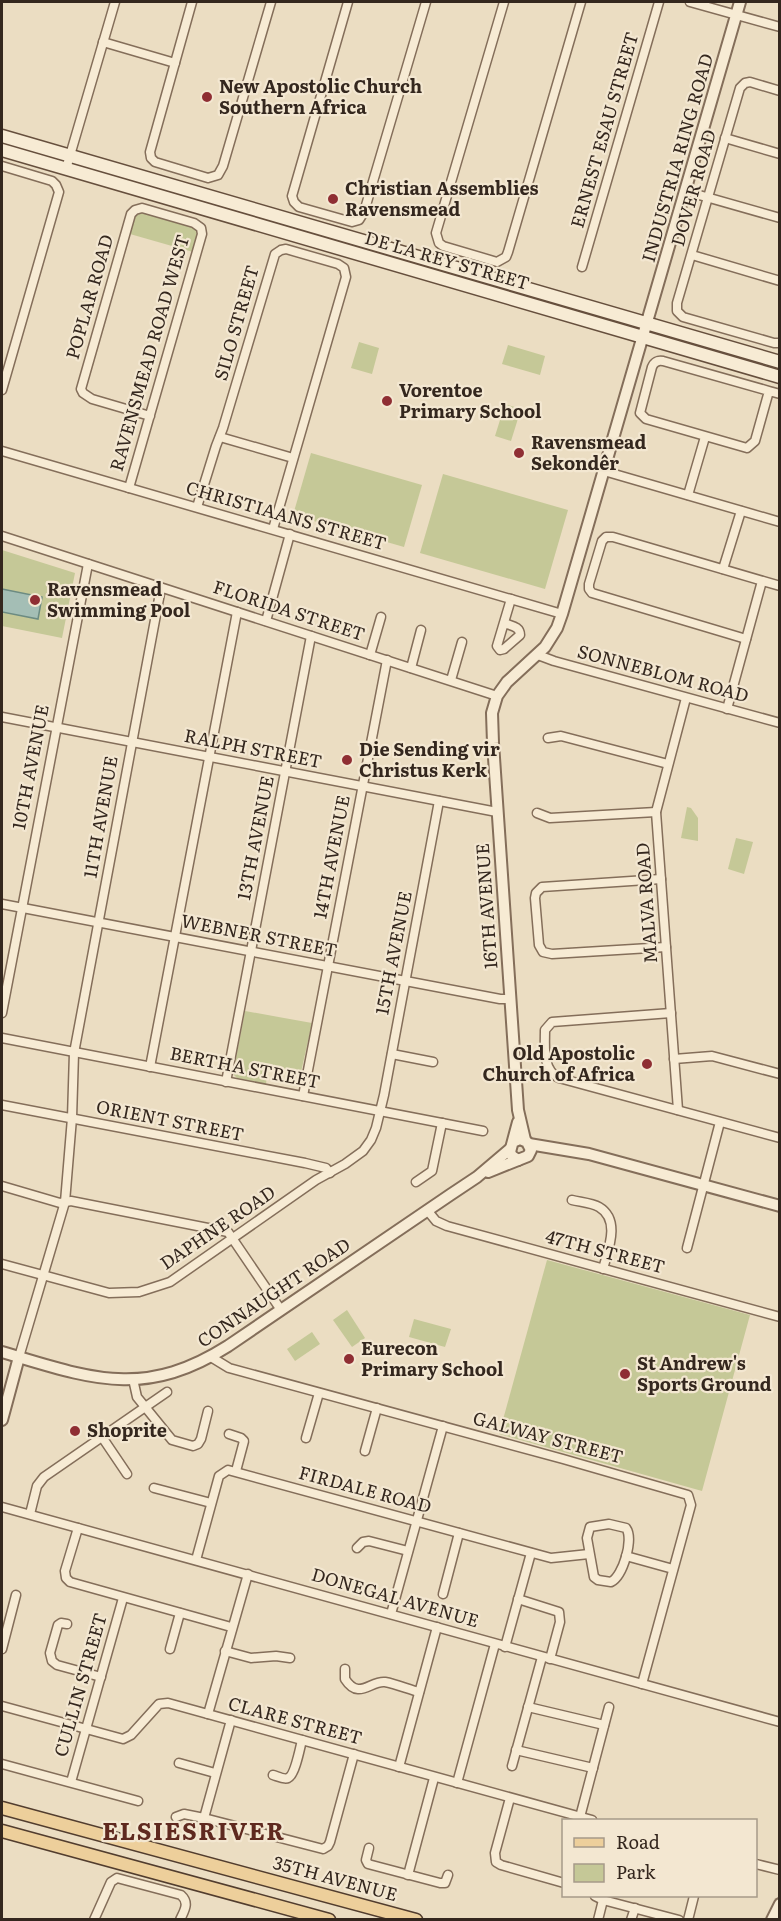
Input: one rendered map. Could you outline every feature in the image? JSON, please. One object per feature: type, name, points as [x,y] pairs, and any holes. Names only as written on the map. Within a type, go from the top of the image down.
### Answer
[{"type":"main road","name":"DE LA REY STREET","points":[[2,136],[780,362]]},
{"type":"main road","name":"DE LA REY STREET","points":[[2,150],[780,377]]},
{"type":"main road","name":"35TH AVENUE","points":[[2,1808],[416,1920]]},
{"type":"main road","points":[[2,1831],[329,1920]]},
{"type":"street","points":[[66,169],[115,2]]},
{"type":"street","points":[[192,2],[150,147],[151,158],[161,164],[208,178],[218,176],[223,166],[270,2]]},
{"type":"street","points":[[348,2],[292,196],[299,207],[352,222],[359,220],[364,212],[426,2]]},
{"type":"street","points":[[504,2],[436,232],[439,243],[443,246],[496,262],[508,252],[581,2]]},
{"type":"street","name":"ERNEST ESAU STREET","points":[[582,267],[659,2]]},
{"type":"street","points":[[690,2],[780,27]]},
{"type":"street","name":"INDUSTRIA RING ROAD","points":[[497,696],[507,682],[538,655],[553,636],[562,614],[740,2]]},
{"type":"street","points":[[103,42],[175,63]]},
{"type":"street","name":"DOVER ROAD","points":[[780,91],[750,82],[740,88],[677,303],[677,310],[683,317],[780,343]]},
{"type":"street","points":[[725,138],[780,154]]},
{"type":"street","points":[[2,166],[52,181],[58,187],[59,194],[2,390]]},
{"type":"street","points":[[685,191],[780,218]]},
{"type":"street","name":"POPLAR ROAD","points":[[150,416],[86,397],[82,384],[131,214],[142,208],[194,222],[201,228]]},
{"type":"street","name":"RAVENSMEAD ROAD WEST","points":[[129,488],[202,237],[201,228]]},
{"type":"street","name":"SILO STREET","points":[[197,507],[275,254],[286,249],[338,264],[344,268],[346,277],[293,458]]},
{"type":"street","points":[[692,255],[780,281]]},
{"type":"street","points":[[769,392],[755,441],[750,447],[744,448],[646,419],[641,415],[640,408],[652,367],[657,361],[780,394]]},
{"type":"street","points":[[688,495],[705,436]]},
{"type":"street","points":[[219,437],[293,458],[273,529]]},
{"type":"street","name":"CHRISTIAANS STREET","points":[[2,451],[562,614]]},
{"type":"street","points":[[604,471],[780,522]]},
{"type":"street","points":[[723,569],[741,511]]},
{"type":"street","points":[[266,621],[290,534]]},
{"type":"street","name":"FLORIDA STREET","points":[[2,536],[497,696]]},
{"type":"street","points":[[746,639],[596,595],[590,591],[589,584],[600,543],[606,537],[613,537],[780,586]]},
{"type":"street","name":"10TH AVENUE","points":[[2,1012],[88,564]]},
{"type":"street","points":[[727,709],[762,581]]},
{"type":"street","name":"11TH AVENUE","points":[[19,1357],[65,1202],[72,1119],[74,1053],[161,588]]},
{"type":"street","points":[[504,624],[511,599]]},
{"type":"street","points":[[150,1067],[237,612]]},
{"type":"street","points":[[370,655],[381,617]]},
{"type":"street","points":[[411,668],[422,630]]},
{"type":"street","name":"13TH AVENUE","points":[[226,1082],[311,636]]},
{"type":"street","points":[[451,680],[462,642]]},
{"type":"street","name":"SONNEBLOM ROAD","points":[[538,655],[780,723]]},
{"type":"street","name":"14TH AVENUE","points":[[303,1096],[387,660]]},
{"type":"street","name":"16TH AVENUE","points":[[497,696],[491,719],[497,812],[519,1116],[527,1142]]},
{"type":"street","name":"MALVA ROAD","points":[[678,1110],[656,812],[686,698]]},
{"type":"street","name":"RALPH STREET","points":[[2,717],[497,812]]},
{"type":"street","points":[[548,738],[561,736],[668,764]]},
{"type":"street","name":"15TH AVENUE","points":[[380,1111],[439,801]]},
{"type":"street","points":[[537,813],[550,818],[656,812]]},
{"type":"street","points":[[662,879],[542,886],[535,898],[538,945],[543,952],[552,954],[666,947]]},
{"type":"street","name":"WEBNER STREET","points":[[2,904],[500,999],[510,999]]},
{"type":"street","points":[[671,1013],[552,1022],[545,1030],[547,1066],[550,1072],[559,1078],[780,1138]]},
{"type":"street","name":"BERTHA STREET","points":[[2,1038],[483,1131]]},
{"type":"street","points":[[392,1054],[433,1062]]},
{"type":"street","points":[[674,1059],[712,1056],[780,1074]]},
{"type":"street","name":"ORIENT STREET","points":[[2,1105],[305,1163],[326,1168],[330,1173]]},
{"type":"street","name":"DAPHNE ROAD","points":[[2,1264],[43,1277],[119,1294],[139,1292],[160,1286],[180,1276],[363,1151],[371,1140],[380,1111]]},
{"type":"street","name":"16TH AVENUE","points":[[511,1145],[519,1116]]},
{"type":"street","points":[[687,1248],[720,1122]]},
{"type":"street","points":[[416,1182],[432,1171],[442,1123]]},
{"type":"street","points":[[520,1139],[527,1142],[531,1150],[523,1158],[512,1156],[511,1145],[520,1139]]},
{"type":"street","name":"CONNAUGHT ROAD","points":[[527,1142],[597,1156],[780,1206]]},
{"type":"street","name":"CONNAUGHT ROAD","points":[[2,1352],[96,1378],[133,1379],[174,1372],[211,1356],[281,1310],[477,1177],[511,1145]]},
{"type":"street","name":"CONNAUGHT ROAD","points":[[477,1177],[523,1158],[565,1150]]},
{"type":"street","points":[[2,1186],[60,1203],[71,1201],[228,1232],[281,1310]]},
{"type":"street","points":[[572,1200],[596,1205],[607,1216],[612,1236],[603,1269]]},
{"type":"street","name":"47TH STREET","points":[[427,1210],[436,1221],[447,1226],[780,1317]]},
{"type":"street","name":"GALWAY STREET","points":[[211,1356],[229,1368],[686,1494],[691,1500],[691,1505],[642,1684]]},
{"type":"street","points":[[2,1420],[19,1357]]},
{"type":"street","points":[[133,1379],[137,1397],[170,1439],[193,1446],[198,1444],[208,1411]]},
{"type":"street","points":[[30,1514],[40,1480],[167,1392]]},
{"type":"street","points":[[306,1438],[319,1392]]},
{"type":"street","points":[[365,1451],[377,1408]]},
{"type":"street","points":[[391,1614],[443,1426]]},
{"type":"street","points":[[196,1560],[220,1473],[228,1470],[236,1471],[244,1441],[242,1438],[229,1434]]},
{"type":"street","points":[[102,1437],[127,1474]]},
{"type":"street","name":"FIRDALE ROAD","points":[[236,1471],[531,1553],[555,1558],[589,1554]]},
{"type":"street","points":[[154,1488],[211,1503]]},
{"type":"street","name":"DONEGAL AVENUE","points":[[2,1507],[780,1722]]},
{"type":"street","points":[[609,1524],[628,1530],[630,1539],[618,1578],[611,1582],[594,1577],[589,1554],[588,1530],[593,1526],[609,1524]]},
{"type":"street","points":[[78,1528],[66,1567],[66,1578],[74,1584],[231,1627]]},
{"type":"street","points":[[442,1594],[459,1533]]},
{"type":"street","points":[[357,1548],[363,1542],[369,1541],[408,1551]]},
{"type":"street","points":[[505,1647],[531,1553]]},
{"type":"street","points":[[626,1556],[673,1569]]},
{"type":"street","points":[[208,1714],[248,1574]]},
{"type":"street","points":[[2,1649],[16,1595]]},
{"type":"street","name":"CULLIN STREET","points":[[71,1782],[123,1598]]},
{"type":"street","points":[[512,1766],[528,1707],[560,1622],[559,1612],[518,1599]]},
{"type":"street","points":[[170,1649],[180,1613]]},
{"type":"street","points":[[67,1624],[58,1625],[50,1653],[52,1661],[57,1665],[100,1677]]},
{"type":"street","points":[[399,1767],[437,1627]]},
{"type":"street","points":[[457,1784],[495,1644]]},
{"type":"street","points":[[225,1652],[251,1658],[276,1656],[290,1658]]},
{"type":"street","points":[[345,1669],[346,1681],[352,1686],[364,1689],[383,1682],[419,1692]]},
{"type":"street","name":"CLARE STREET","points":[[2,1706],[120,1739],[127,1738],[162,1703],[231,1720],[586,1819]]},
{"type":"street","points":[[528,1707],[604,1725]]},
{"type":"street","points":[[580,1817],[609,1707]]},
{"type":"street","points":[[204,1818],[231,1720]]},
{"type":"street","points":[[273,1775],[285,1779],[290,1777],[302,1740]]},
{"type":"street","points":[[516,1750],[593,1768]]},
{"type":"street","points":[[176,1817],[184,1814],[204,1818],[325,1849],[330,1842],[354,1754]]},
{"type":"street","points":[[180,1763],[215,1773]]},
{"type":"street","points":[[2,1764],[138,1801]]},
{"type":"street","points":[[408,1875],[434,1778]]},
{"type":"street","points":[[510,1798],[495,1853],[496,1862],[562,1882]]},
{"type":"street","points":[[369,1848],[366,1860],[368,1864],[443,1883],[447,1881],[448,1875]]},
{"type":"street","points":[[757,1864],[780,1870]]},
{"type":"street","points":[[94,1920],[111,1882],[117,1878],[178,1894],[185,1898],[186,1905],[180,1920]]},
{"type":"street","points":[[688,1920],[694,1897]]},
{"type":"street","points":[[598,1920],[599,1898],[679,1920]]},
{"type":"street","points":[[772,1920],[780,1904]]},
{"type":"street","points":[[632,1920],[635,1908]]},
{"type":"green space","points":[[142,212],[193,227],[197,235],[193,252],[130,234],[135,216]]},
{"type":"green space","points":[[359,342],[379,348],[372,374],[351,368]]},
{"type":"green space","points":[[508,345],[545,356],[540,375],[502,364]]},
{"type":"green space","points":[[505,404],[521,409],[511,441],[495,436]]},
{"type":"green space","points":[[311,453],[422,485],[404,547],[293,515]]},
{"type":"green space","points":[[443,474],[568,510],[545,589],[420,553]]},
{"type":"green space","name":"Ravensmead Swimming Pool","points":[[2,550],[75,573],[62,638],[2,626]]},
{"type":"green space","points":[[687,807],[691,808],[698,818],[698,841],[681,838]]},
{"type":"green space","points":[[736,838],[753,842],[744,874],[728,869]]},
{"type":"green space","points":[[245,1011],[312,1023],[301,1072],[268,1067],[266,1084],[237,1078],[233,1074]]},
{"type":"green space","name":"St Andrew's Sports Ground","points":[[547,1260],[750,1315],[702,1491],[499,1434]]},
{"type":"green space","points":[[347,1310],[365,1338],[352,1347],[333,1320]]},
{"type":"green space","points":[[414,1319],[451,1329],[445,1347],[409,1337]]},
{"type":"green space","points":[[312,1332],[320,1344],[295,1361],[287,1349]]},
{"type":"water","points":[[2,589],[42,597],[38,619],[2,612]]},
{"type":"place","name":"New Apostolic Church Southern Africa","points":[[207,97]]},
{"type":"place","name":"Christian Assemblies Ravensmead","points":[[333,199]]},
{"type":"place","name":"Vorentoe Primary School","points":[[387,401]]},
{"type":"place","name":"Ravensmead Sekondêr","points":[[519,453]]},
{"type":"place","name":"Ravensmead Swimming Pool","points":[[35,600]]},
{"type":"place","name":"Die Sending vir Christus Kerk","points":[[347,760]]},
{"type":"place","name":"Old Apostolic Church of Africa","points":[[647,1064]]},
{"type":"place","name":"Eurecon Primary School","points":[[349,1359]]},
{"type":"place","name":"St Andrew's Sports Ground","points":[[625,1374]]},
{"type":"place","name":"Shoprite","points":[[75,1431]]},
{"type":"district","name":"ELSIESRIVER","points":[[194,1832]]}]
